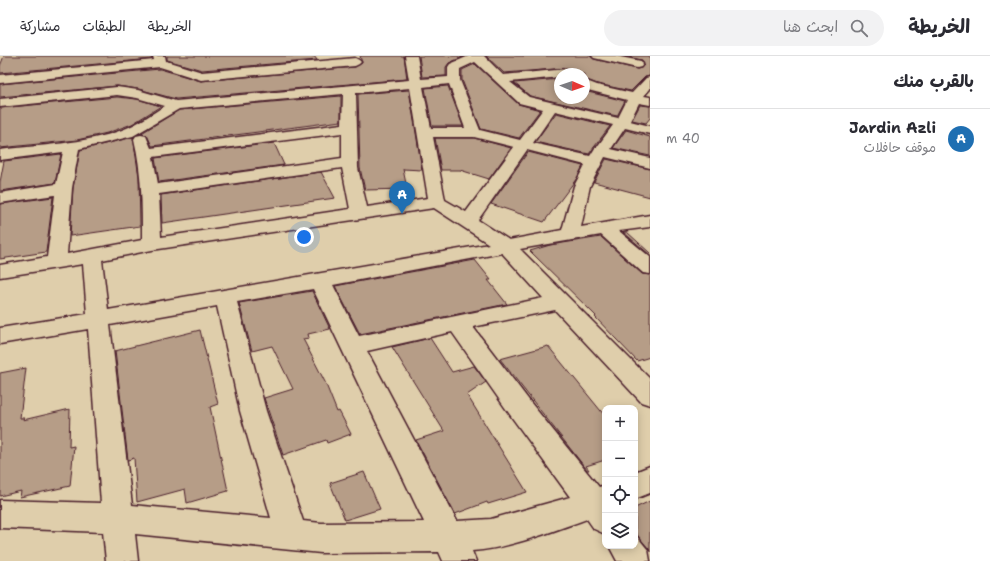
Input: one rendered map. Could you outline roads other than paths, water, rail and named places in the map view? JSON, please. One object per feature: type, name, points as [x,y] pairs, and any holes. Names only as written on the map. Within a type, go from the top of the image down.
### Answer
[{"type":"street","points":[[411,56],[437,202]]},
{"type":"street","points":[[598,56],[637,64],[650,69]]},
{"type":"street","points":[[637,64],[649,56]]},
{"type":"street","points":[[474,133],[454,80],[454,67],[478,57],[513,92],[524,100],[650,130]]},
{"type":"street","points":[[0,79],[104,62],[160,59],[202,76],[262,66],[354,59],[356,89],[349,128],[350,162],[359,212]]},
{"type":"street","points":[[560,61],[561,68]]},
{"type":"street","points":[[196,63],[202,76]]},
{"type":"street","points":[[262,66],[278,96]]},
{"type":"street","points":[[501,79],[554,75]]},
{"type":"street","points":[[0,103],[117,91],[138,94],[176,105],[454,80]]},
{"type":"street","points":[[570,234],[582,186],[597,157],[622,123],[635,98],[650,81]]},
{"type":"street","points":[[590,86],[650,101]]},
{"type":"street","points":[[0,155],[72,146],[128,134],[176,105]]},
{"type":"street","points":[[468,222],[551,107]]},
{"type":"street","points":[[138,128],[146,153],[150,190],[152,244]]},
{"type":"street","points":[[146,153],[349,128]]},
{"type":"street","points":[[425,132],[474,133],[524,144],[597,157],[650,163]]},
{"type":"street","points":[[56,262],[64,188],[72,146]]},
{"type":"street","points":[[150,190],[350,162]]},
{"type":"street","points":[[0,198],[64,188]]},
{"type":"street","points":[[0,271],[92,256],[152,244],[359,212],[437,202],[507,247],[560,302],[646,384]]},
{"type":"street","points":[[0,336],[225,296],[320,281],[570,234],[650,221]]},
{"type":"street","points":[[604,228],[650,268]]},
{"type":"street","points":[[92,256],[122,561]]},
{"type":"street","points":[[320,281],[354,346],[454,549]]},
{"type":"street","points":[[225,296],[253,411],[292,535]]},
{"type":"street","points":[[354,346],[487,316],[560,302]]},
{"type":"street","points":[[0,514],[118,518],[321,538],[454,549],[491,534],[549,518],[601,507],[522,411],[458,323]]},
{"type":"street","points":[[638,485],[650,479]]},
{"type":"street","points":[[627,549],[637,561]]},
{"type":"place","name":"Jardin Azli","points":[[402,214]]}]
